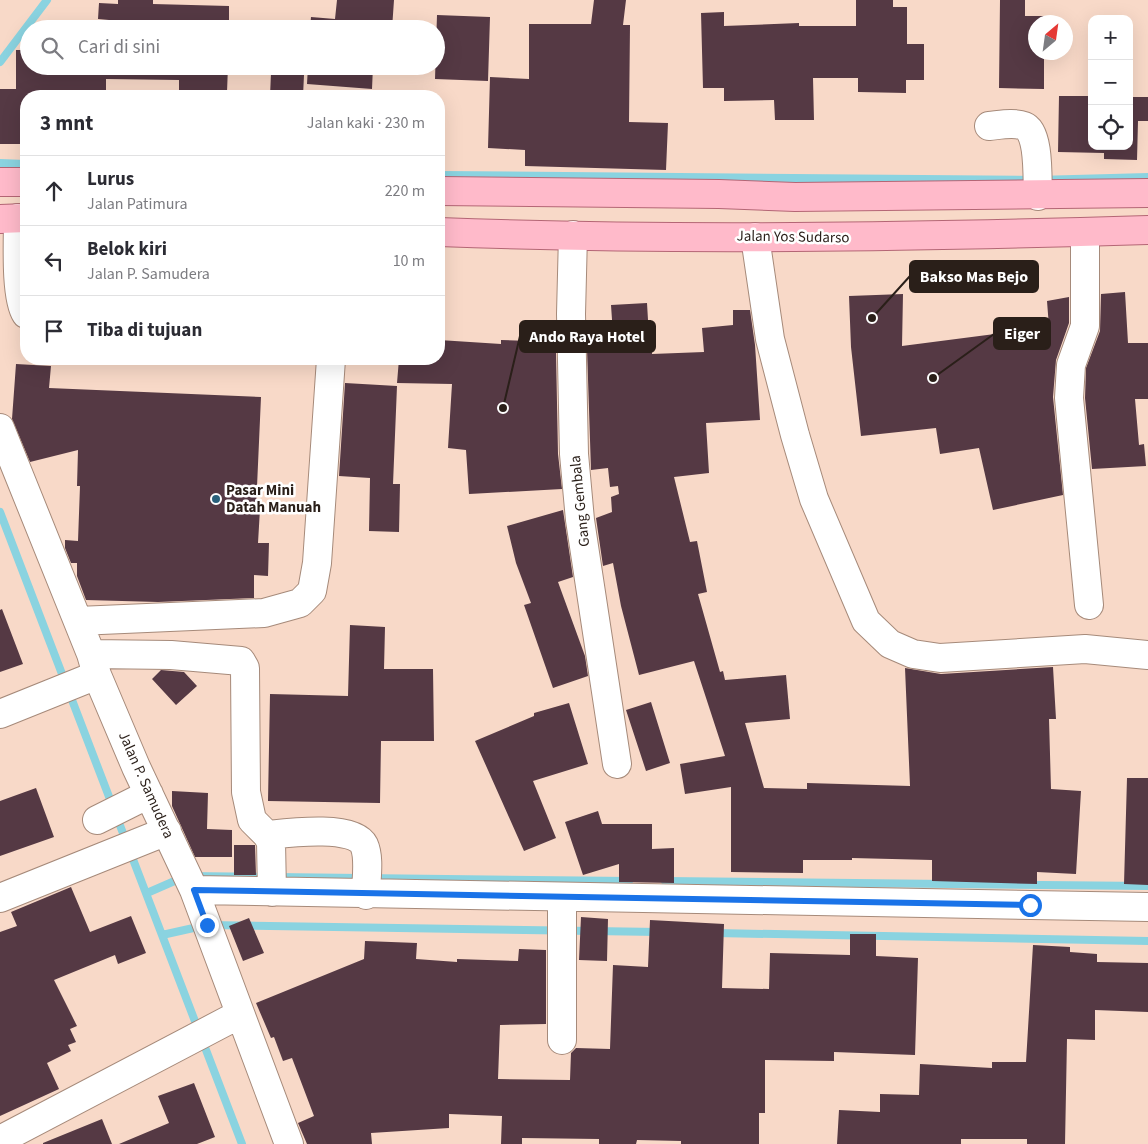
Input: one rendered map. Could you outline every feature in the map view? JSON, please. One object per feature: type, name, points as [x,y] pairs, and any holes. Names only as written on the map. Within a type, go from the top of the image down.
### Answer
[{"type":"main road","points":[[0,182],[20,182]]},
{"type":"main road","points":[[445,191],[913,197],[1148,193]]},
{"type":"main road","points":[[506,193],[510,235]]},
{"type":"main road","points":[[913,197],[918,235]]},
{"type":"main road","name":"Jalan Yos Sudarso","points":[[445,232],[510,235],[860,238],[1148,230]]},
{"type":"street","points":[[989,126],[1018,124],[1026,126],[1031,132],[1036,155],[1038,196]]},
{"type":"street","points":[[15,218],[20,291]]},
{"type":"street","points":[[1085,232],[1086,326],[1070,365],[1069,398],[1089,605]]},
{"type":"street","name":"Gang Gembala","points":[[573,235],[571,314],[574,454],[580,520],[617,764]]},
{"type":"street","points":[[755,237],[770,339],[797,444],[814,499],[866,621],[890,644],[913,654],[940,658],[1085,649],[1148,655]]},
{"type":"street","points":[[78,621],[264,613],[300,603],[312,591],[317,564],[331,365]]},
{"type":"street","name":"Jalan P. Samudera","points":[[0,428],[10,478],[78,621],[94,665],[149,794],[194,890],[289,1144]]},
{"type":"street","points":[[0,714],[38,699],[94,665],[171,655],[241,660],[245,668],[246,792],[252,820],[267,835],[271,842],[272,892]]},
{"type":"street","points":[[97,820],[149,794]]},
{"type":"street","points":[[0,898],[167,830]]},
{"type":"street","points":[[267,835],[333,832],[360,839],[364,845],[366,857],[366,895]]},
{"type":"street","points":[[194,890],[366,895],[1148,907]]},
{"type":"street","points":[[562,897],[562,1040]]},
{"type":"street","points":[[0,1140],[240,1014]]},
{"type":"building","points":[[118,0],[153,0],[153,4],[229,6],[229,20],[98,19],[99,3],[118,4]]},
{"type":"building","points":[[337,0],[394,0],[393,20],[311,20],[311,17],[335,19]]},
{"type":"building","points":[[594,0],[626,0],[623,25],[630,25],[629,122],[668,123],[666,170],[525,166],[525,150],[488,148],[490,77],[529,79],[529,24],[591,24]]},
{"type":"building","points":[[856,0],[893,0],[893,7],[907,7],[907,44],[924,44],[924,80],[906,80],[906,93],[858,92],[858,78],[813,78],[814,120],[775,120],[774,100],[724,101],[724,88],[703,88],[701,13],[724,12],[724,26],[799,23],[799,26],[856,26]]},
{"type":"building","points":[[1000,0],[1025,0],[1025,16],[1028,16],[1028,60],[1044,60],[1044,89],[999,88]]},
{"type":"building","points":[[437,15],[490,17],[488,81],[435,79],[435,75],[445,75],[445,20],[437,20]]},
{"type":"building","points":[[16,50],[20,50],[20,75],[228,75],[227,90],[179,90],[179,80],[106,79],[106,90],[20,90],[20,144],[0,144],[0,89],[16,89]]},
{"type":"building","points":[[271,75],[304,75],[303,90],[270,90]]},
{"type":"building","points":[[308,75],[373,75],[372,89],[307,84]]},
{"type":"building","points":[[1059,96],[1088,96],[1088,150],[1133,150],[1133,97],[1148,97],[1148,121],[1138,121],[1137,160],[1104,159],[1104,153],[1058,152]]},
{"type":"building","points":[[1125,292],[1128,343],[1148,343],[1148,399],[1135,399],[1139,445],[1144,444],[1146,466],[1092,469],[1085,398],[1086,368],[1100,331],[1101,294]]},
{"type":"building","points":[[903,294],[902,346],[1049,327],[1047,301],[1069,297],[1069,323],[1056,360],[1053,397],[1063,495],[993,510],[979,448],[940,454],[936,428],[861,436],[851,347],[849,296]]},
{"type":"building","points":[[647,303],[648,320],[651,320],[652,354],[704,352],[702,328],[733,325],[733,310],[750,310],[755,345],[760,420],[706,423],[709,473],[674,477],[690,542],[697,541],[707,592],[698,594],[720,672],[723,671],[725,680],[786,675],[790,719],[745,723],[764,788],[807,789],[807,783],[910,786],[905,668],[941,674],[1053,667],[1056,719],[1049,719],[1051,789],[1081,791],[1076,874],[1037,872],[1037,884],[932,881],[932,860],[852,858],[852,860],[803,860],[803,873],[731,872],[731,787],[685,794],[680,764],[725,756],[694,661],[639,675],[621,606],[613,563],[603,566],[596,518],[612,512],[611,497],[619,494],[618,486],[610,487],[608,468],[591,470],[587,349],[614,349],[611,305]]},
{"type":"building","points":[[445,340],[501,344],[501,340],[530,341],[530,351],[556,352],[558,454],[562,489],[469,494],[466,450],[448,448],[452,384],[397,383],[398,365],[445,365]]},
{"type":"building","points":[[16,364],[51,366],[49,388],[261,397],[256,509],[260,509],[258,543],[269,543],[268,576],[254,575],[254,598],[158,602],[86,600],[77,576],[77,563],[71,563],[65,548],[65,540],[78,541],[80,486],[77,486],[78,450],[30,462],[12,419]]},
{"type":"building","points":[[345,383],[397,386],[393,484],[400,484],[399,532],[369,531],[370,478],[339,476]]},
{"type":"building","points":[[563,510],[573,577],[558,582],[585,656],[588,676],[553,688],[524,605],[531,603],[516,563],[507,526]]},
{"type":"building","points":[[2,609],[23,664],[0,672],[0,610]]},
{"type":"building","points":[[350,625],[385,627],[384,669],[433,669],[434,741],[381,741],[380,803],[268,801],[270,694],[348,696]]},
{"type":"building","points":[[161,670],[184,672],[197,686],[176,705],[152,679]]},
{"type":"building","points":[[651,702],[670,763],[646,771],[626,710]]},
{"type":"building","points":[[569,703],[588,764],[533,781],[556,838],[524,851],[475,741],[534,716],[534,713]]},
{"type":"building","points":[[1127,778],[1148,778],[1148,885],[1124,884]]},
{"type":"building","points":[[36,788],[54,837],[0,856],[0,801]]},
{"type":"building","points":[[172,791],[208,793],[207,829],[232,830],[232,857],[195,857],[172,806]]},
{"type":"building","points":[[598,811],[602,824],[652,824],[652,849],[674,848],[674,883],[619,882],[619,864],[583,875],[565,822]]},
{"type":"building","points":[[234,845],[255,845],[256,875],[234,875]]},
{"type":"building","points":[[71,887],[90,932],[131,916],[146,953],[118,964],[115,955],[54,980],[77,1026],[70,1029],[76,1042],[68,1045],[71,1051],[47,1063],[59,1089],[0,1116],[0,932],[17,926],[11,912]]},
{"type":"building","points":[[581,917],[608,919],[607,961],[579,960]]},
{"type":"building","points":[[249,918],[264,953],[243,961],[229,926]]},
{"type":"building","points":[[650,920],[724,924],[722,988],[769,989],[770,953],[850,955],[850,934],[876,934],[876,956],[918,958],[915,1055],[834,1052],[834,1061],[765,1060],[765,1113],[759,1113],[759,1144],[681,1144],[681,1141],[637,1140],[636,1144],[599,1144],[599,1139],[522,1138],[522,1144],[501,1144],[502,1116],[449,1114],[449,1128],[371,1133],[372,1144],[307,1144],[298,1123],[314,1116],[292,1058],[283,1061],[274,1037],[271,1038],[256,1003],[364,959],[365,941],[417,943],[416,959],[457,962],[457,959],[518,961],[519,949],[546,950],[546,1024],[500,1025],[498,1079],[570,1080],[571,1053],[576,1048],[610,1049],[613,965],[648,967]]},
{"type":"building","points":[[1033,945],[1070,947],[1070,952],[1097,954],[1097,962],[1148,963],[1148,1012],[1095,1010],[1095,1040],[1067,1039],[1065,1144],[1027,1144],[1027,1139],[961,1139],[961,1144],[837,1144],[839,1110],[880,1112],[880,1094],[919,1095],[920,1064],[992,1068],[992,1062],[1026,1062]]},
{"type":"building","points":[[194,1083],[215,1137],[197,1144],[119,1144],[169,1123],[158,1096]]},
{"type":"building","points":[[102,1119],[112,1144],[43,1144],[43,1143]]},
{"type":"waterway","points":[[32,20],[47,0]]},
{"type":"waterway","points":[[0,62],[20,36]]},
{"type":"waterway","points":[[0,163],[20,164]]},
{"type":"waterway","points":[[445,175],[1037,180],[1148,177]]},
{"type":"waterway","points":[[0,512],[242,1144]]},
{"type":"waterway","points":[[147,893],[186,876],[629,881]]},
{"type":"waterway","points":[[665,881],[1148,886]]},
{"type":"waterway","points":[[162,935],[207,925],[659,932]]},
{"type":"waterway","points":[[715,933],[1148,941]]},
{"type":"place","name":"Bakso Mas Bejo","points":[[872,318]]},
{"type":"place","name":"Eiger","points":[[933,378]]},
{"type":"place","name":"Ando Raya Hotel","points":[[503,408]]},
{"type":"place","name":"Pasar Mini Datah Manuah","points":[[216,499]]},
{"type":"route","points":[[207,925],[194,890],[405,896],[493,895],[1030,905]]}]
